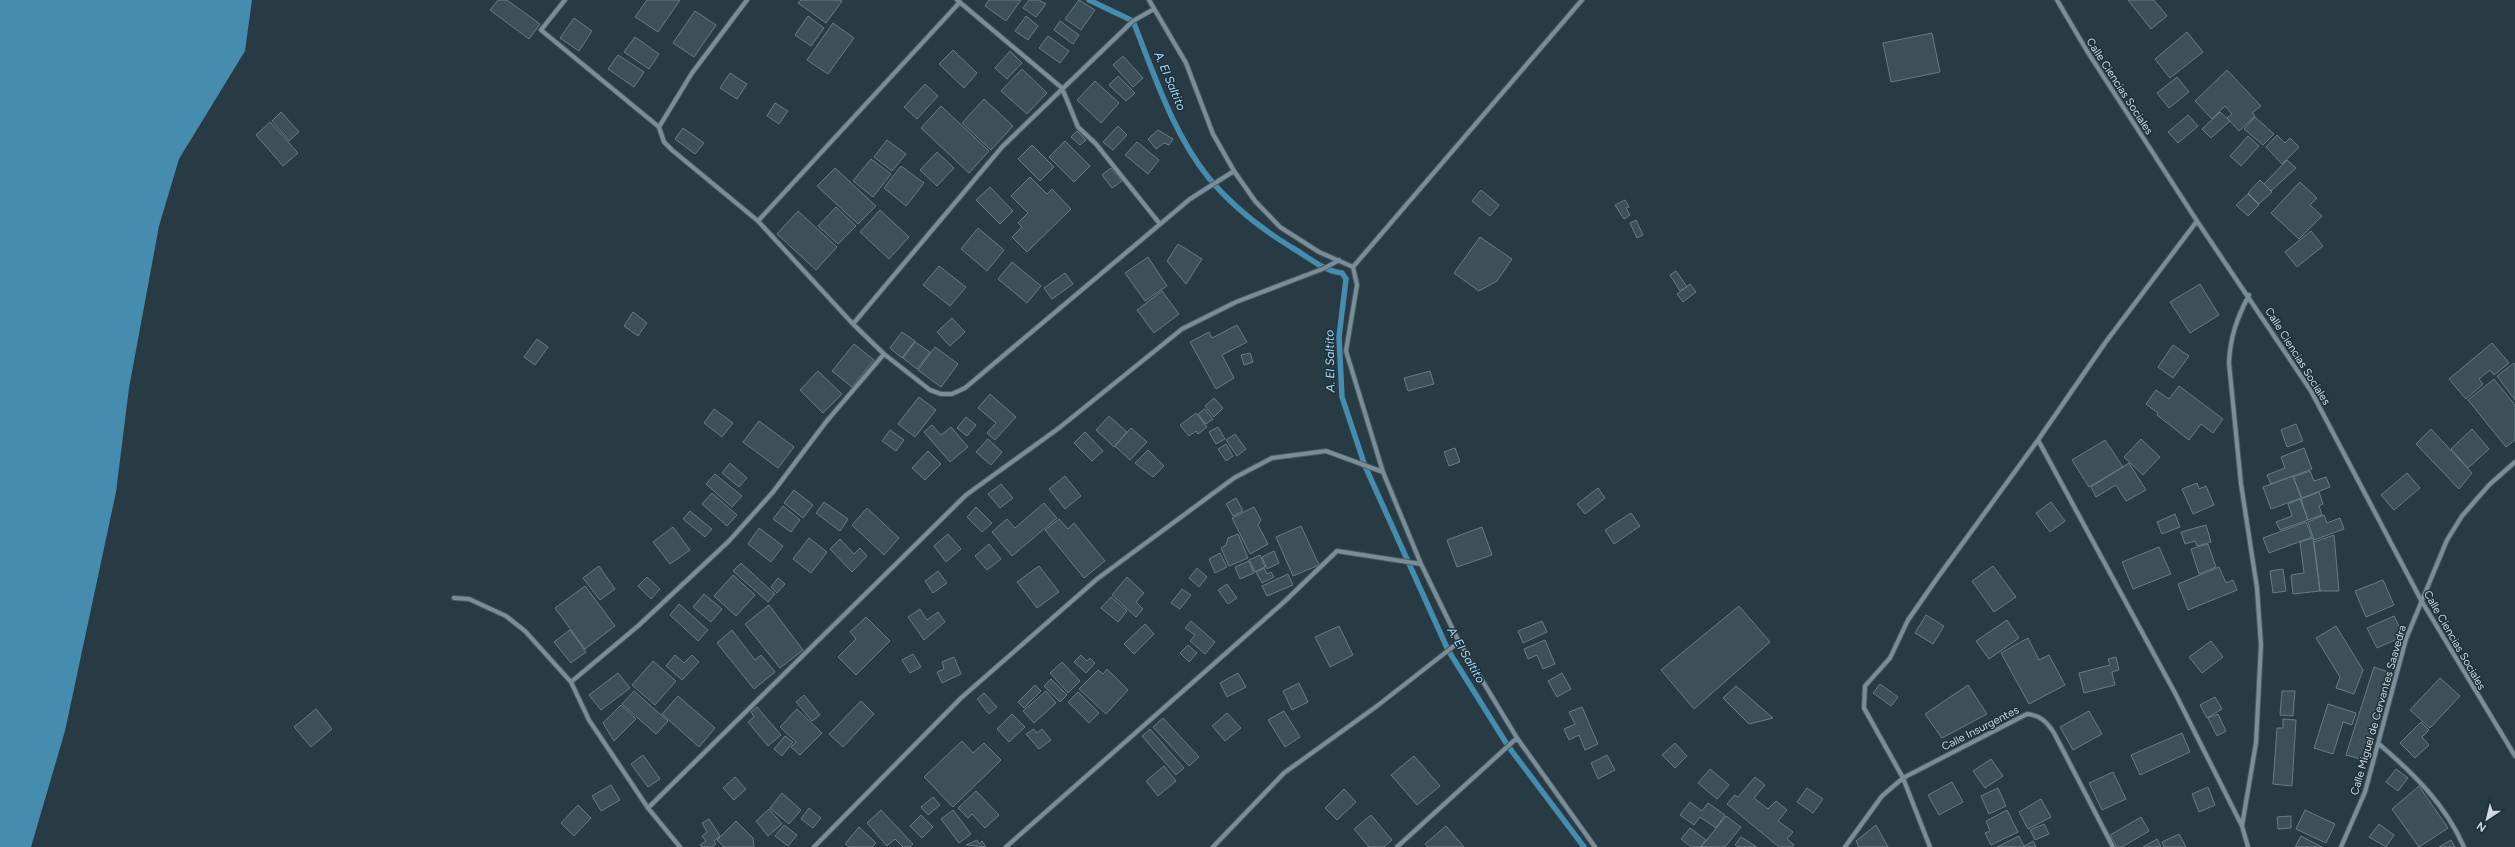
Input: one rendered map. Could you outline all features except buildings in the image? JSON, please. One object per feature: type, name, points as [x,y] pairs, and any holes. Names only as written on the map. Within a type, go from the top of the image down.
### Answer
[{"type":"street","points":[[565,0],[541,30],[659,127],[664,142],[758,221],[853,324],[884,354],[930,390],[941,394],[952,394],[965,388],[1190,199],[1234,171]]},
{"type":"street","points":[[659,127],[692,73],[747,0]]},
{"type":"street","points":[[1149,0],[1186,63],[1213,134],[1234,171],[1255,201],[1280,228],[1319,252],[1353,266]]},
{"type":"street","points":[[1353,266],[1582,0]]},
{"type":"street","name":"Calle Ciencias Sociales","points":[[2057,0],[2087,51],[2197,221],[2249,295],[2311,391],[2420,600],[2515,756]]},
{"type":"street","points":[[758,221],[958,1],[1062,88],[1078,127],[1096,144],[1160,224]]},
{"type":"street","points":[[853,324],[1002,147],[1133,21],[1154,9]]},
{"type":"street","points":[[1930,847],[1902,778],[1864,708],[1865,686],[1890,658],[1913,614],[2038,440],[2105,343],[2197,221]]},
{"type":"street","points":[[648,808],[966,495],[1059,428],[1182,329],[1236,302],[1325,268],[1339,260]]},
{"type":"street","points":[[1353,266],[1357,285],[1346,351],[1383,472],[1421,564],[1459,642],[1517,738],[1595,847]]},
{"type":"street","points":[[2242,826],[2256,743],[2261,644],[2257,588],[2241,484],[2229,363],[2230,343],[2237,318],[2249,295]]},
{"type":"street","points":[[571,682],[638,626],[729,541],[773,492],[826,422],[884,354]]},
{"type":"street","points":[[2038,440],[2175,693],[2242,826],[2248,847]]},
{"type":"street","points":[[814,847],[961,698],[1097,579],[1234,478],[1272,458],[1326,451],[1383,472]]},
{"type":"street","name":"Calle Miguel de Cervantes Saavedra","points":[[2341,847],[2365,792],[2406,639],[2420,600],[2447,540],[2462,516],[2489,485],[2515,462]]},
{"type":"street","points":[[1006,847],[1284,602],[1337,551],[1421,564]]},
{"type":"street","points":[[454,598],[469,598],[506,616],[524,631],[571,682],[588,720],[648,808],[680,847]]},
{"type":"street","points":[[1213,847],[1284,773],[1377,706],[1459,642]]},
{"type":"street","name":"Calle Insurgentes","points":[[1845,847],[1882,796],[1902,778],[2027,714],[2034,714],[2046,721],[2054,733],[2113,847]]},
{"type":"street","points":[[1397,847],[1517,738]]},
{"type":"street","points":[[2378,744],[2430,791],[2445,812],[2464,847]]},
{"type":"water","points":[[0,0],[252,0],[245,51],[179,159],[159,226],[129,388],[116,492],[65,731],[31,847],[0,847]]},
{"type":"waterway","name":"A. El Saltito","points":[[1089,0],[1133,21],[1156,81],[1184,141],[1195,160],[1226,197],[1246,215],[1279,240],[1315,263],[1335,272],[1342,273],[1346,279],[1339,337],[1342,397],[1365,466],[1448,650],[1508,746],[1584,847]]}]
